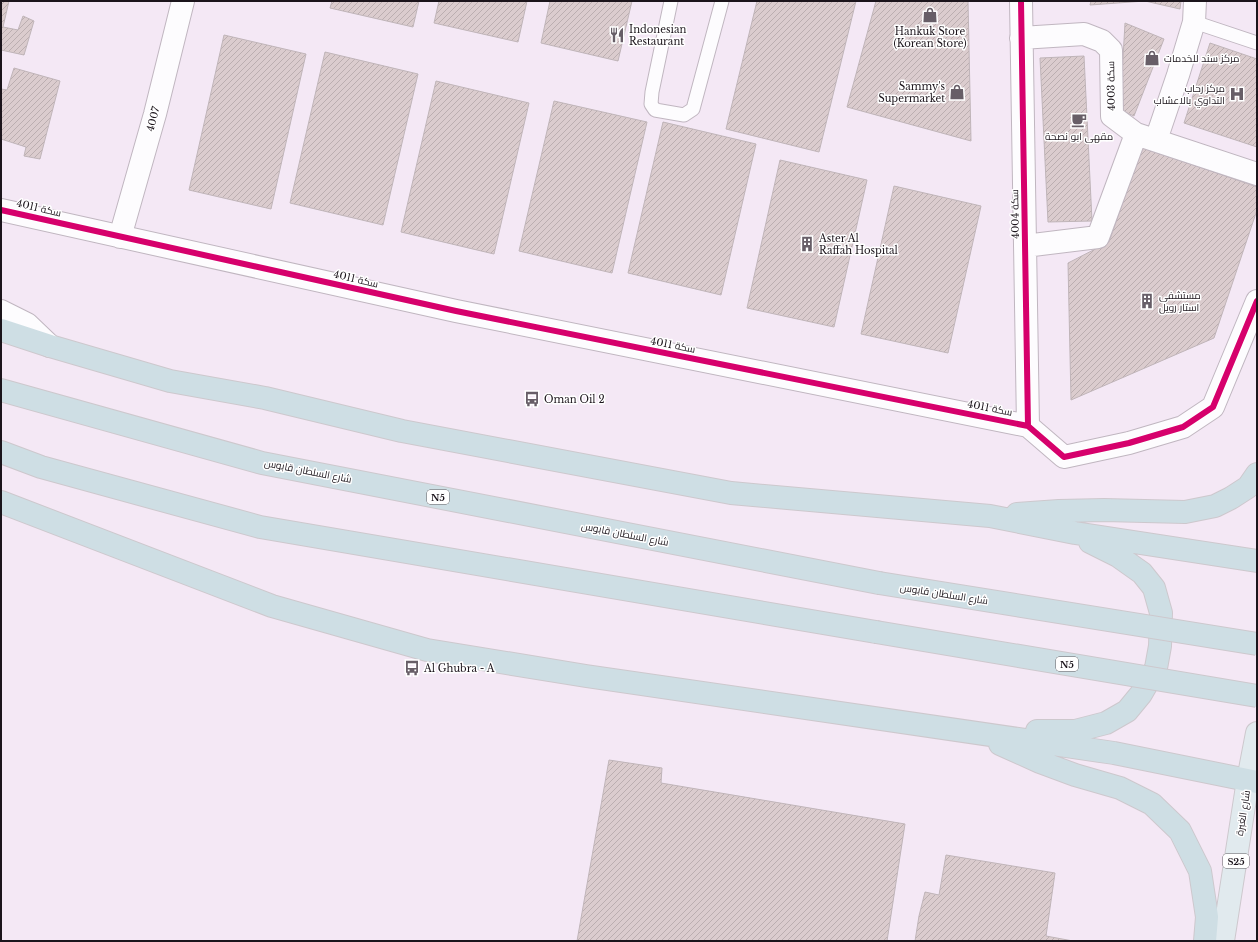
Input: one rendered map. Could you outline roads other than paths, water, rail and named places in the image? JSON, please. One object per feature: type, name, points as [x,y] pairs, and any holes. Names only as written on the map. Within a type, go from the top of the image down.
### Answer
[{"type":"highway","points":[[1,330],[170,381],[265,398],[402,431],[724,492],[990,516],[1075,533],[1257,562]]},
{"type":"highway","name":"شارع السلطان قابوس","points":[[1,390],[262,463],[879,583],[1257,644]]},
{"type":"highway","name":"N5","points":[[1,452],[41,467],[260,527],[1257,696]]},
{"type":"highway","points":[[990,516],[1104,510],[1184,512],[1214,506],[1230,498],[1248,486],[1257,474]]},
{"type":"highway","points":[[1,502],[272,606],[427,650],[586,676],[1114,753],[1253,781]]},
{"type":"highway","points":[[976,732],[1075,730],[1106,723],[1127,711],[1141,694],[1156,668],[1160,646],[1161,613],[1154,588],[1142,572],[1118,556],[1075,533]]},
{"type":"highway","points":[[976,732],[1040,762],[1075,775],[1120,788],[1152,804],[1180,831],[1200,871],[1207,917],[1205,941]]},
{"type":"main road","name":"شارع الغبرة","points":[[1224,941],[1253,781],[1257,733]]},
{"type":"street","name":"4007","points":[[120,237],[155,114],[183,1]]},
{"type":"street","name":"سكة 4004","points":[[1021,1],[1028,426]]},
{"type":"street","points":[[1025,246],[1098,237],[1146,137],[1178,75],[1195,12]]},
{"type":"street","name":"سكة 4003","points":[[1021,38],[1084,34],[1102,41],[1111,50],[1112,116],[1146,137],[1257,174]]},
{"type":"street","name":"سكة 4011","points":[[1,210],[456,311],[1028,426],[1064,457],[1129,443],[1183,427],[1213,407],[1257,301]]},
{"type":"street","points":[[1,311],[28,324],[50,346]]},
{"type":"lane","points":[[671,1],[652,92],[651,104],[655,110],[684,115],[693,109],[722,1]]},
{"type":"lane","points":[[1195,12],[1257,43]]},
{"type":"place","name":"Hankuk Store (Korean Store)","points":[[930,15]]},
{"type":"place","name":"Indonesian Restaurant","points":[[617,35]]},
{"type":"place","name":"مركز سند للخدمات","points":[[1152,58]]},
{"type":"place","name":"Sammy's Supermarket","points":[[957,92]]},
{"type":"place","name":"مركز رحاب التداوي بالاعشاب","points":[[1237,94]]},
{"type":"place","name":"مقهى ابو نصحة","points":[[1079,120]]},
{"type":"place","name":"Aster Al Raffah Hospital","points":[[807,244]]},
{"type":"place","name":"مستشفى استار رويل","points":[[1147,301]]},
{"type":"place","name":"Oman Oil 2","points":[[532,399]]},
{"type":"place","name":"Al Ghubra - A","points":[[412,668]]}]
